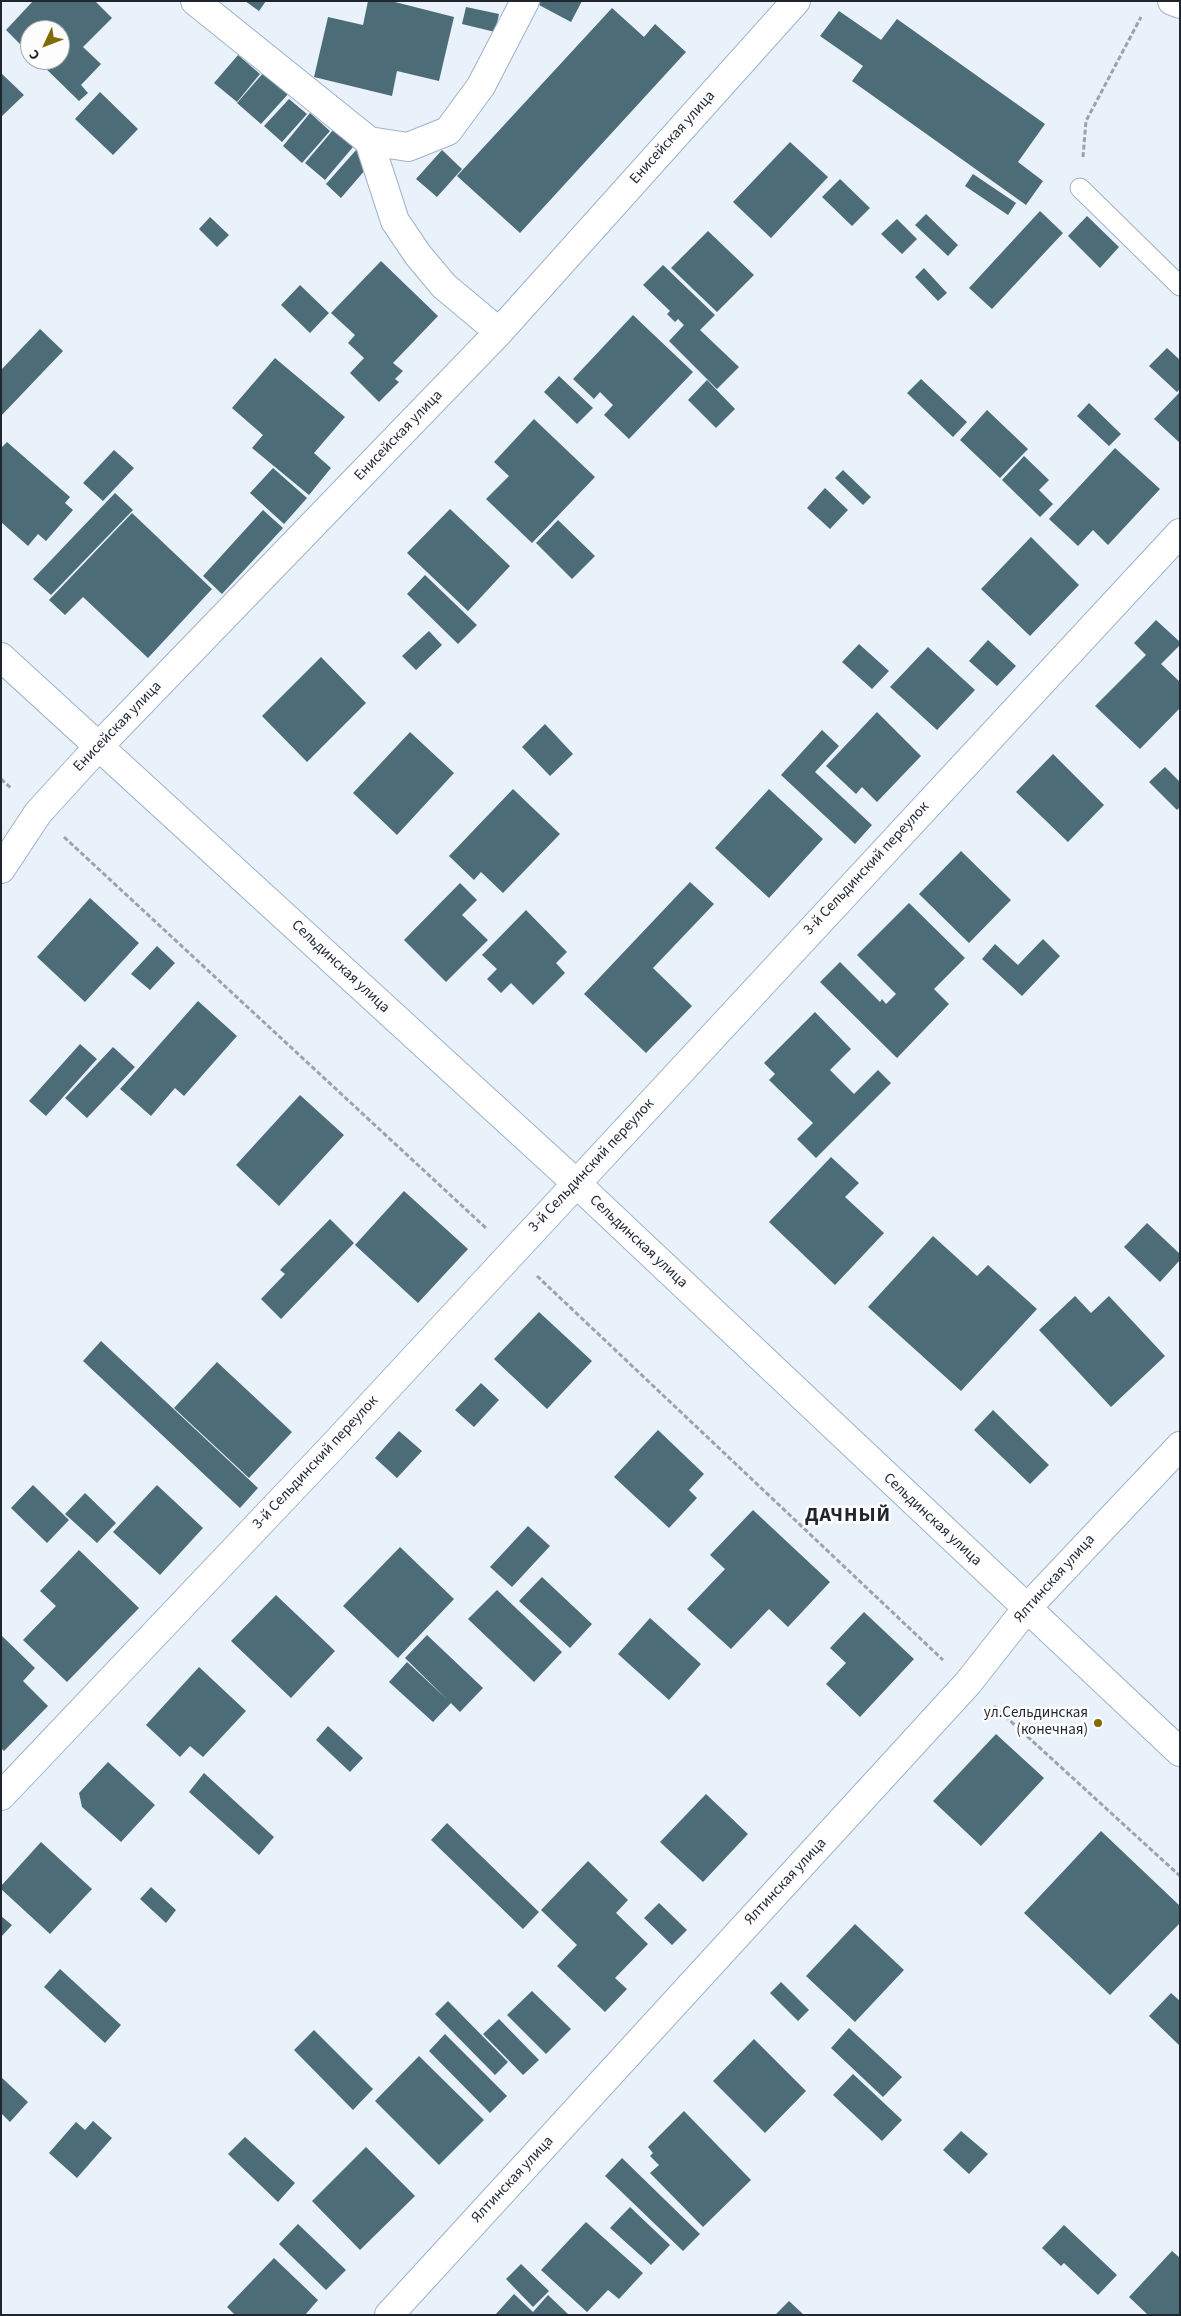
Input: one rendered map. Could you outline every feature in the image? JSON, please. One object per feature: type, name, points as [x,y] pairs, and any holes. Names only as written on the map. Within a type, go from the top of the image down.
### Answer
[{"type":"street","points":[[195,1],[368,141],[408,147],[448,131],[481,86],[525,1]]},
{"type":"street","name":"Енисейская улица","points":[[1,868],[38,813],[99,746],[499,332],[796,1]]},
{"type":"street","points":[[1172,1],[1180,4]]},
{"type":"street","points":[[368,141],[395,221],[418,255],[444,286],[499,332]]},
{"type":"street","name":"3-й Сельдинский переулок","points":[[1,1796],[327,1452],[1180,533]]},
{"type":"street","name":"Сельдинская улица","points":[[1,657],[576,1183],[1180,1752]]},
{"type":"street","name":"Ялтинская улица","points":[[389,2315],[968,1683],[1026,1608],[1180,1446]]},
{"type":"lane","points":[[1080,188],[1180,286]]},
{"type":"path","points":[[1080,188],[1086,121],[1145,10]]},
{"type":"path","points":[[1,779],[511,1252],[968,1683],[1180,1876]]},
{"type":"building","points":[[33,1],[95,1],[112,18],[83,47],[101,64],[81,85],[88,93],[79,101],[47,70],[70,70],[70,20],[20,20],[20,44],[6,30]]},
{"type":"building","points":[[245,1],[266,1],[259,11]]},
{"type":"building","points":[[368,1],[391,1],[454,17],[439,81],[397,71],[392,96],[314,77],[328,17],[363,25]]},
{"type":"building","points":[[541,1],[582,1],[571,22],[539,5]]},
{"type":"building","points":[[466,7],[499,14],[495,32],[462,24]]},
{"type":"building","points":[[612,8],[644,37],[655,24],[686,52],[520,233],[457,176]]},
{"type":"building","points":[[839,11],[881,40],[897,19],[1045,124],[1018,162],[1043,181],[1026,205],[852,81],[863,66],[820,36]]},
{"type":"building","points":[[238,55],[260,74],[237,102],[214,83]]},
{"type":"building","points":[[264,72],[289,93],[261,124],[237,103]]},
{"type":"building","points":[[1,73],[24,95],[1,117]]},
{"type":"building","points":[[100,92],[138,129],[113,155],[75,119]]},
{"type":"building","points":[[289,99],[307,114],[282,142],[264,126]]},
{"type":"building","points":[[310,113],[330,131],[302,163],[283,146]]},
{"type":"building","points":[[333,130],[353,147],[325,180],[305,163]]},
{"type":"building","points":[[790,142],[828,177],[771,238],[733,202]]},
{"type":"building","points":[[357,149],[372,162],[341,198],[326,184]]},
{"type":"building","points":[[442,150],[462,169],[437,197],[416,179]]},
{"type":"building","points":[[973,174],[1016,203],[1008,215],[965,186]]},
{"type":"building","points":[[840,179],[870,208],[852,226],[822,197]]},
{"type":"building","points":[[1040,211],[1063,233],[992,309],[969,288]]},
{"type":"building","points":[[926,214],[958,245],[948,256],[915,225]]},
{"type":"building","points":[[1087,216],[1119,247],[1100,268],[1068,236]]},
{"type":"building","points":[[210,217],[229,235],[217,247],[199,229]]},
{"type":"building","points":[[897,219],[917,239],[902,254],[881,234]]},
{"type":"building","points":[[708,231],[754,275],[717,312],[671,268]]},
{"type":"building","points":[[381,261],[438,316],[393,363],[403,371],[395,379],[399,382],[379,402],[350,373],[364,358],[348,343],[355,335],[331,313]]},
{"type":"building","points":[[663,265],[715,315],[700,330],[739,367],[717,389],[669,341],[684,325],[678,319],[675,322],[667,314],[670,311],[643,285]]},
{"type":"building","points":[[924,268],[947,293],[938,301],[915,277]]},
{"type":"building","points":[[300,285],[329,313],[310,333],[281,305]]},
{"type":"building","points":[[633,315],[693,372],[629,439],[604,415],[613,405],[600,392],[594,399],[573,379]]},
{"type":"building","points":[[40,329],[63,351],[1,416],[1,370]]},
{"type":"building","points":[[1167,348],[1180,360],[1180,389],[1177,392],[1149,366]]},
{"type":"building","points":[[275,358],[345,417],[314,453],[331,468],[309,495],[252,448],[263,435],[232,408]]},
{"type":"building","points":[[559,376],[593,408],[577,424],[544,392]]},
{"type":"building","points":[[921,379],[967,422],[953,437],[907,393]]},
{"type":"building","points":[[707,380],[735,409],[716,428],[688,400]]},
{"type":"building","points":[[1180,392],[1180,443],[1154,419]]},
{"type":"building","points":[[1089,403],[1121,434],[1109,446],[1077,416]]},
{"type":"building","points":[[987,410],[1028,449],[1000,478],[960,440]]},
{"type":"building","points":[[534,419],[595,477],[532,543],[486,499],[509,476],[494,462]]},
{"type":"building","points":[[7,442],[70,497],[65,503],[73,510],[46,541],[38,534],[28,546],[1,522],[1,448]]},
{"type":"building","points":[[1115,448],[1160,489],[1108,545],[1093,530],[1078,546],[1049,519]]},
{"type":"building","points":[[114,450],[134,468],[103,501],[83,483]]},
{"type":"building","points":[[1024,456],[1049,480],[1039,490],[1053,504],[1040,517],[1002,480]]},
{"type":"building","points":[[273,468],[307,498],[284,524],[250,493]]},
{"type":"building","points":[[843,470],[871,497],[863,505],[835,478]]},
{"type":"building","points":[[825,488],[848,510],[830,529],[807,508]]},
{"type":"building","points":[[115,493],[133,510],[51,595],[33,579]]},
{"type":"building","points":[[450,509],[510,566],[468,611],[407,553]]},
{"type":"building","points":[[263,510],[283,528],[222,594],[203,576]]},
{"type":"building","points":[[132,513],[212,589],[148,658],[83,597],[65,615],[49,600]]},
{"type":"building","points":[[558,520],[595,556],[572,579],[536,543]]},
{"type":"building","points":[[1031,537],[1079,585],[1030,636],[981,589]]},
{"type":"building","points":[[425,575],[477,625],[458,644],[407,594]]},
{"type":"building","points":[[1156,620],[1180,642],[1180,645],[1161,664],[1180,682],[1180,708],[1140,749],[1095,706],[1146,655],[1134,643]]},
{"type":"building","points":[[429,631],[442,645],[416,670],[402,656]]},
{"type":"building","points":[[988,640],[1016,666],[997,686],[969,661]]},
{"type":"building","points":[[859,644],[889,671],[872,689],[842,662]]},
{"type":"building","points":[[928,647],[975,690],[937,730],[890,687]]},
{"type":"building","points":[[321,657],[366,703],[307,762],[262,716]]},
{"type":"building","points":[[877,712],[921,756],[877,802],[862,787],[856,794],[826,766]]},
{"type":"building","points":[[545,724],[573,754],[550,776],[522,747]]},
{"type":"building","points":[[822,730],[839,746],[815,772],[872,825],[855,844],[781,775]]},
{"type":"building","points":[[410,732],[454,773],[397,835],[353,793]]},
{"type":"building","points":[[1053,754],[1104,805],[1068,842],[1016,792]]},
{"type":"building","points":[[1165,767],[1180,782],[1180,807],[1177,810],[1149,782]]},
{"type":"building","points":[[513,789],[560,834],[503,893],[481,872],[474,880],[449,856]]},
{"type":"building","points":[[769,789],[823,839],[769,898],[715,848]]},
{"type":"building","points":[[961,851],[1011,900],[969,943],[919,894]]},
{"type":"building","points":[[690,882],[714,904],[653,968],[692,1006],[646,1053],[584,994]]},
{"type":"building","points":[[460,883],[477,900],[462,915],[488,940],[446,982],[404,940]]},
{"type":"building","points":[[90,898],[139,943],[85,1002],[37,957]]},
{"type":"building","points":[[909,903],[965,958],[934,989],[949,1004],[897,1058],[820,982],[840,962],[880,1002],[882,999],[886,1004],[896,994],[857,955]]},
{"type":"building","points":[[526,910],[567,952],[556,963],[565,973],[533,1005],[511,983],[501,993],[487,979],[497,969],[482,955]]},
{"type":"building","points":[[1043,939],[1060,956],[1022,996],[982,959],[995,944],[1018,965]]},
{"type":"building","points":[[157,946],[175,963],[150,990],[131,974]]},
{"type":"building","points":[[198,1001],[237,1036],[184,1096],[175,1088],[151,1116],[120,1089]]},
{"type":"building","points":[[815,1012],[851,1049],[830,1070],[854,1094],[878,1070],[891,1083],[816,1158],[797,1139],[813,1123],[769,1080],[775,1074],[764,1063]]},
{"type":"building","points":[[80,1044],[97,1059],[46,1116],[29,1101]]},
{"type":"building","points":[[113,1047],[135,1067],[87,1118],[65,1098]]},
{"type":"building","points":[[300,1095],[344,1135],[279,1206],[236,1165]]},
{"type":"building","points":[[831,1157],[859,1183],[845,1197],[884,1233],[835,1285],[769,1222]]},
{"type":"building","points":[[404,1191],[468,1249],[418,1303],[355,1245]]},
{"type":"building","points":[[330,1219],[354,1243],[281,1319],[261,1299],[285,1274],[280,1270]]},
{"type":"building","points":[[1147,1223],[1180,1254],[1180,1260],[1160,1282],[1124,1247]]},
{"type":"building","points":[[933,1236],[977,1276],[988,1265],[1037,1309],[961,1391],[868,1307]]},
{"type":"building","points":[[1075,1296],[1091,1313],[1109,1296],[1165,1356],[1111,1407],[1039,1330]]},
{"type":"building","points":[[539,1312],[592,1361],[547,1409],[494,1359]]},
{"type":"building","points":[[101,1341],[258,1488],[240,1508],[83,1361]]},
{"type":"building","points":[[217,1362],[292,1432],[249,1478],[174,1408]]},
{"type":"building","points":[[481,1383],[499,1400],[474,1427],[455,1410]]},
{"type":"building","points":[[993,1410],[1049,1465],[1030,1484],[974,1430]]},
{"type":"building","points":[[658,1430],[704,1474],[689,1490],[697,1498],[669,1528],[614,1477]]},
{"type":"building","points":[[399,1431],[422,1451],[397,1478],[375,1458]]},
{"type":"building","points":[[33,1485],[69,1520],[47,1543],[11,1508]]},
{"type":"building","points":[[157,1485],[203,1528],[160,1575],[113,1532]]},
{"type":"building","points":[[85,1493],[116,1523],[97,1543],[65,1514]]},
{"type":"building","points":[[753,1510],[830,1582],[788,1627],[769,1609],[731,1649],[687,1609],[725,1569],[710,1555]]},
{"type":"building","points":[[528,1526],[550,1546],[512,1587],[490,1567]]},
{"type":"building","points":[[400,1547],[454,1599],[398,1658],[343,1606]]},
{"type":"building","points":[[79,1550],[139,1608],[67,1682],[23,1640],[56,1606],[40,1591]]},
{"type":"building","points":[[542,1577],[592,1624],[570,1648],[519,1601]]},
{"type":"building","points":[[497,1590],[562,1652],[534,1682],[468,1619]]},
{"type":"building","points":[[276,1595],[335,1651],[291,1698],[231,1641]]},
{"type":"building","points":[[864,1612],[914,1659],[860,1717],[826,1684],[846,1663],[830,1648]]},
{"type":"building","points":[[650,1618],[701,1664],[669,1700],[618,1654]]},
{"type":"building","points":[[1,1635],[35,1668],[23,1681],[48,1706],[4,1751],[1,1748]]},
{"type":"building","points":[[427,1635],[483,1688],[460,1712],[405,1658]]},
{"type":"building","points":[[407,1662],[451,1703],[433,1722],[389,1682]]},
{"type":"building","points":[[199,1667],[246,1711],[203,1757],[190,1746],[180,1757],[146,1725]]},
{"type":"building","points":[[328,1726],[363,1758],[350,1772],[316,1740]]},
{"type":"building","points":[[996,1734],[1044,1778],[981,1846],[933,1801]]},
{"type":"building","points":[[108,1762],[155,1805],[121,1842],[82,1807],[79,1793]]},
{"type":"building","points":[[204,1773],[274,1837],[259,1855],[189,1792]]},
{"type":"building","points":[[706,1794],[748,1834],[703,1882],[660,1842]]},
{"type":"building","points":[[447,1823],[539,1912],[523,1929],[431,1840]]},
{"type":"building","points":[[1101,1831],[1180,1906],[1180,1923],[1110,1995],[1024,1913]]},
{"type":"building","points":[[41,1842],[92,1889],[50,1934],[1,1889],[1,1886]]},
{"type":"building","points":[[588,1861],[628,1900],[616,1913],[648,1944],[615,1978],[627,1989],[605,2012],[557,1966],[577,1945],[541,1910]]},
{"type":"building","points":[[151,1887],[176,1910],[166,1923],[140,1899]]},
{"type":"building","points":[[659,1903],[687,1930],[672,1945],[644,1918]]},
{"type":"building","points":[[1,1916],[12,1925],[1,1937]]},
{"type":"building","points":[[855,1924],[904,1970],[855,2022],[806,1976]]},
{"type":"building","points":[[60,1969],[121,2025],[105,2043],[44,1987]]},
{"type":"building","points":[[781,1982],[809,2010],[798,2021],[770,1993]]},
{"type":"building","points":[[532,1991],[571,2029],[546,2054],[507,2015]]},
{"type":"building","points":[[1171,1993],[1180,2001],[1180,2046],[1149,2016]]},
{"type":"building","points":[[448,2001],[508,2062],[495,2075],[435,2014]]},
{"type":"building","points":[[499,2019],[539,2060],[523,2075],[483,2034]]},
{"type":"building","points":[[849,2028],[902,2077],[883,2097],[831,2048]]},
{"type":"building","points":[[314,2030],[373,2089],[353,2110],[294,2050]]},
{"type":"building","points":[[445,2034],[507,2096],[490,2113],[429,2051]]},
{"type":"building","points":[[754,2039],[806,2091],[765,2133],[713,2081]]},
{"type":"building","points":[[419,2056],[484,2120],[439,2165],[375,2101]]},
{"type":"building","points":[[853,2074],[902,2120],[882,2141],[833,2095]]},
{"type":"building","points":[[1,2077],[28,2102],[10,2122],[1,2113]]},
{"type":"building","points":[[684,2111],[751,2180],[703,2227],[650,2173],[659,2165],[650,2156],[653,2153],[648,2147]]},
{"type":"building","points":[[93,2121],[112,2138],[77,2178],[49,2153],[76,2122],[85,2130]]},
{"type":"building","points":[[961,2131],[988,2154],[969,2174],[943,2150]]},
{"type":"building","points":[[245,2137],[295,2183],[278,2202],[228,2154]]},
{"type":"building","points":[[366,2147],[415,2196],[360,2250],[312,2201]]},
{"type":"building","points":[[622,2158],[700,2234],[683,2251],[605,2176]]},
{"type":"building","points":[[630,2207],[670,2245],[651,2265],[610,2228]]},
{"type":"building","points":[[586,2222],[643,2273],[619,2299],[608,2290],[587,2312],[541,2270]]},
{"type":"building","points":[[298,2224],[346,2270],[326,2290],[279,2244]]},
{"type":"building","points":[[1064,2225],[1117,2275],[1098,2295],[1064,2263],[1061,2266],[1042,2248]]},
{"type":"building","points":[[1172,2251],[1180,2258],[1180,2315],[1148,2315],[1129,2297]]},
{"type":"building","points":[[274,2258],[318,2300],[305,2315],[235,2315],[227,2307]]},
{"type":"building","points":[[521,2264],[549,2291],[533,2307],[506,2279]]},
{"type":"building","points":[[514,2294],[533,2312],[548,2295],[569,2315],[495,2315]]},
{"type":"building","points":[[789,2301],[804,2315],[775,2315]]},
{"type":"place","name":"ул.Сельдинская (конечная)","points":[[1098,1723]]},
{"type":"district","name":"ДАЧНЫЙ","points":[[848,1517]]}]
